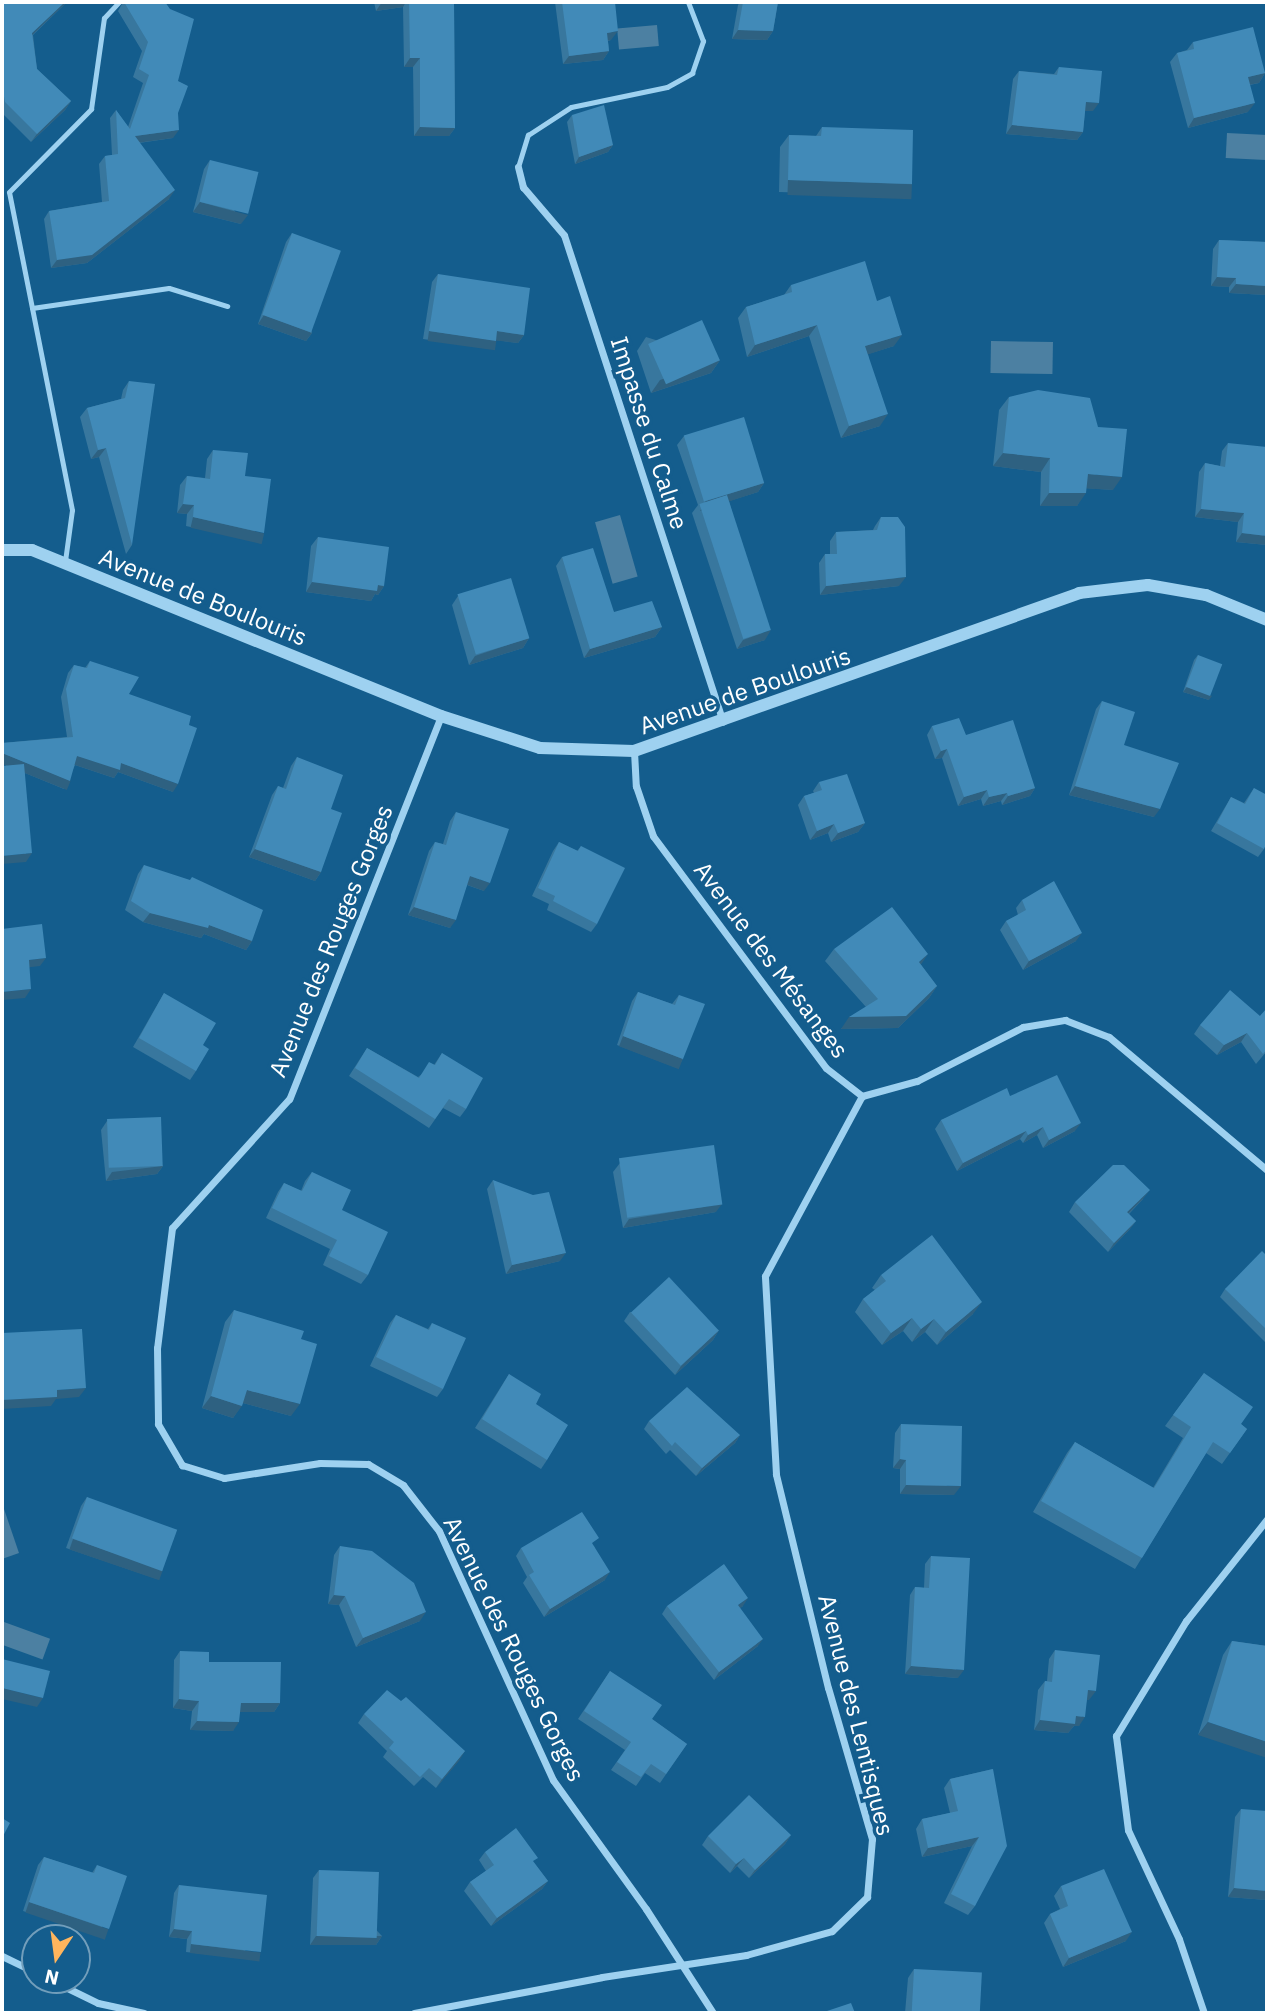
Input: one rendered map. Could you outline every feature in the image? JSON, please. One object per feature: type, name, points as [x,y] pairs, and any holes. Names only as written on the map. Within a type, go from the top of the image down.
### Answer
[{"type":"street","name":"Impasse du Calme","points":[[518,167],[523,187],[564,235],[723,723]]},
{"type":"street","name":"Avenue de Boulouris","points":[[2,550],[32,550],[441,716],[540,748],[634,751],[723,723],[1079,593],[1148,585],[1206,595],[1267,620]]},
{"type":"street","name":"Avenue des Rouges Gorges","points":[[441,716],[289,1099],[172,1228],[157,1348],[158,1424],[182,1465],[224,1478],[320,1463],[368,1464],[403,1485],[439,1531],[553,1780],[713,2013]]},
{"type":"street","name":"Avenue des Mésanges","points":[[634,751],[636,786],[653,836],[826,1068],[862,1096]]},
{"type":"street","points":[[862,1096],[917,1081],[1023,1027],[1065,1020],[1109,1037],[1267,1170]]},
{"type":"street","name":"Avenue des Lentisques","points":[[414,2013],[746,1955],[832,1931],[867,1897],[872,1839],[828,1688],[776,1474],[765,1276],[862,1096]]},
{"type":"street","points":[[1204,2013],[1178,1939],[1128,1830],[1116,1736],[1186,1622],[1267,1519]]},
{"type":"street","points":[[2,1956],[21,1965]]},
{"type":"street","points":[[80,1994],[98,2003],[144,2013]]},
{"type":"lane","points":[[64,564],[72,510],[9,192],[91,109],[104,18],[119,2]]},
{"type":"lane","points":[[518,167],[528,135],[571,107],[667,87],[692,73],[703,41],[688,2]]},
{"type":"lane","points":[[32,309],[169,288],[227,306]]},
{"type":"water","points":[[657,25],[659,46],[619,49],[617,28]]},
{"type":"water","points":[[1227,133],[1267,135],[1266,160],[1226,158]]},
{"type":"water","points":[[991,341],[1053,342],[1052,374],[990,373]]},
{"type":"water","points":[[620,515],[638,577],[613,584],[595,522]]},
{"type":"water","points":[[4,1509],[19,1553],[2,1559],[2,1510]]},
{"type":"water","points":[[4,1622],[50,1639],[43,1659],[2,1645]]},
{"type":"building","points":[[2,2],[65,2],[32,33],[37,69],[71,101],[37,134],[5,102],[2,85]]},
{"type":"building","points":[[124,2],[165,2],[170,9],[194,19],[178,81],[188,86],[178,113],[179,130],[135,136],[175,190],[92,255],[57,260],[49,211],[109,201],[105,156],[118,154],[116,110],[130,129],[149,75],[139,69],[148,42]]},
{"type":"building","points":[[409,2],[454,2],[455,128],[420,127],[420,58],[410,58]]},
{"type":"building","points":[[562,2],[615,2],[618,31],[607,33],[609,51],[569,56]]},
{"type":"building","points":[[743,2],[778,2],[773,31],[738,30]]},
{"type":"building","points":[[1253,27],[1265,73],[1248,77],[1255,103],[1194,118],[1177,53],[1194,49],[1193,42]]},
{"type":"building","points":[[1059,67],[1102,71],[1099,103],[1086,102],[1083,132],[1012,125],[1019,71],[1057,75]]},
{"type":"building","points":[[604,105],[613,145],[579,157],[572,115]]},
{"type":"building","points":[[822,127],[913,130],[912,184],[788,180],[789,135],[821,136]]},
{"type":"building","points":[[210,160],[259,172],[248,214],[200,202]]},
{"type":"building","points":[[292,233],[341,251],[311,333],[262,315]]},
{"type":"building","points":[[1219,240],[1267,242],[1267,286],[1236,284],[1236,278],[1217,277]]},
{"type":"building","points":[[865,261],[877,301],[890,296],[902,335],[865,346],[888,414],[849,426],[817,325],[755,345],[746,307],[792,292],[791,285]]},
{"type":"building","points":[[438,274],[530,288],[524,335],[497,331],[496,341],[429,331]]},
{"type":"building","points":[[702,320],[720,360],[666,384],[648,344]]},
{"type":"building","points":[[129,381],[155,384],[132,545],[106,448],[98,450],[87,408],[125,398]]},
{"type":"building","points":[[1038,390],[1090,398],[1098,427],[1127,429],[1122,477],[1088,474],[1086,493],[1049,493],[1050,458],[1003,453],[1009,397]]},
{"type":"building","points":[[744,417],[764,483],[704,501],[684,435]]},
{"type":"building","points":[[1228,443],[1267,447],[1267,536],[1242,533],[1244,513],[1201,509],[1205,463],[1225,467]]},
{"type":"building","points":[[213,450],[248,453],[245,476],[271,479],[264,533],[193,517],[194,505],[183,504],[187,476],[210,479]]},
{"type":"building","points":[[727,495],[771,630],[743,639],[699,504]]},
{"type":"building","points":[[881,517],[898,517],[905,527],[906,577],[826,586],[825,554],[837,554],[836,532],[877,530]]},
{"type":"building","points":[[318,537],[389,547],[384,586],[378,585],[377,591],[312,582]]},
{"type":"building","points":[[593,548],[614,612],[652,601],[662,627],[590,649],[562,557]]},
{"type":"building","points":[[511,578],[529,638],[476,655],[457,594]]},
{"type":"building","points":[[1198,655],[1222,664],[1210,696],[1186,687]]},
{"type":"building","points":[[90,661],[139,677],[129,694],[191,716],[189,725],[197,728],[178,784],[121,763],[120,770],[77,756],[70,781],[2,753],[2,743],[73,737],[66,689],[74,665],[87,668]]},
{"type":"building","points":[[1102,701],[1135,712],[1124,745],[1179,763],[1160,809],[1075,786]]},
{"type":"building","points":[[959,718],[966,735],[1013,720],[1035,788],[1008,796],[1007,793],[989,797],[987,790],[964,797],[947,749],[941,751],[932,726]]},
{"type":"building","points":[[297,757],[343,775],[331,809],[342,813],[321,872],[255,849],[278,786],[286,789]]},
{"type":"building","points":[[24,764],[32,853],[2,856],[2,766]]},
{"type":"building","points":[[847,774],[865,823],[838,833],[834,824],[817,831],[804,796],[822,790],[819,782]]},
{"type":"building","points":[[1254,788],[1267,795],[1267,842],[1264,849],[1217,823],[1231,797],[1245,804]]},
{"type":"building","points":[[456,812],[509,829],[490,883],[470,876],[456,920],[414,907],[435,842],[446,845]]},
{"type":"building","points":[[559,842],[578,851],[581,846],[625,868],[597,924],[553,901],[555,896],[538,888]]},
{"type":"building","points":[[144,865],[190,880],[192,877],[263,910],[252,941],[209,925],[208,928],[150,913],[131,901]]},
{"type":"building","points":[[1054,881],[1082,933],[1029,961],[1006,921],[1026,910],[1022,900]]},
{"type":"building","points":[[892,907],[928,954],[919,962],[937,986],[906,1016],[849,1017],[878,999],[834,949]]},
{"type":"building","points":[[42,924],[46,958],[29,960],[31,989],[2,992],[2,929]]},
{"type":"building","points":[[1230,990],[1260,1016],[1267,1009],[1267,1049],[1263,1054],[1247,1033],[1224,1045],[1200,1025]]},
{"type":"building","points":[[638,992],[675,1005],[679,995],[705,1004],[683,1059],[623,1036]]},
{"type":"building","points":[[164,993],[216,1023],[203,1045],[209,1049],[196,1071],[139,1038]]},
{"type":"building","points":[[367,1048],[419,1078],[429,1062],[435,1065],[442,1053],[483,1078],[466,1109],[449,1099],[435,1119],[355,1068]]},
{"type":"building","points":[[1057,1075],[1081,1123],[1049,1140],[1043,1127],[1028,1135],[1026,1131],[963,1163],[941,1120],[1007,1088],[1010,1096]]},
{"type":"building","points":[[161,1117],[163,1166],[109,1168],[107,1119]]},
{"type":"building","points":[[714,1145],[722,1204],[627,1218],[619,1158]]},
{"type":"building","points":[[1113,1165],[1124,1165],[1150,1190],[1127,1212],[1136,1221],[1114,1243],[1075,1202]]},
{"type":"building","points":[[312,1172],[351,1190],[342,1210],[388,1232],[368,1275],[329,1256],[337,1240],[272,1208],[284,1183],[302,1191]]},
{"type":"building","points":[[493,1180],[533,1195],[549,1192],[566,1253],[512,1265]]},
{"type":"building","points":[[932,1235],[982,1302],[946,1332],[934,1319],[921,1329],[912,1318],[891,1333],[863,1299],[886,1281],[881,1275]]},
{"type":"building","points":[[1262,1251],[1267,1256],[1267,1330],[1225,1289]]},
{"type":"building","points":[[669,1277],[719,1330],[681,1366],[631,1312]]},
{"type":"building","points":[[234,1310],[304,1331],[301,1339],[317,1344],[300,1404],[247,1390],[242,1406],[211,1396]]},
{"type":"building","points":[[396,1315],[429,1330],[432,1323],[466,1338],[443,1389],[376,1357]]},
{"type":"building","points":[[82,1329],[86,1388],[57,1390],[57,1397],[2,1400],[2,1333]]},
{"type":"building","points":[[1204,1373],[1253,1407],[1241,1424],[1247,1429],[1230,1453],[1213,1442],[1142,1558],[1041,1501],[1075,1442],[1154,1488],[1191,1427],[1173,1415]]},
{"type":"building","points":[[509,1374],[541,1394],[536,1404],[568,1425],[547,1460],[482,1419]]},
{"type":"building","points":[[687,1387],[740,1435],[702,1468],[675,1442],[672,1446],[649,1421]]},
{"type":"building","points":[[901,1424],[962,1426],[961,1486],[906,1485],[906,1460],[900,1459]]},
{"type":"building","points":[[87,1497],[177,1530],[162,1571],[72,1538]]},
{"type":"building","points":[[582,1512],[599,1538],[592,1543],[610,1572],[550,1609],[529,1575],[534,1572],[521,1548]]},
{"type":"building","points":[[340,1546],[372,1551],[414,1583],[426,1612],[363,1638],[345,1596],[334,1595]]},
{"type":"building","points":[[931,1556],[970,1558],[964,1670],[911,1666],[915,1587],[929,1588]]},
{"type":"building","points":[[724,1564],[748,1598],[738,1605],[763,1639],[719,1672],[667,1606]]},
{"type":"building","points":[[1232,1641],[1267,1646],[1267,1742],[1208,1722]]},
{"type":"building","points":[[1055,1650],[1100,1655],[1096,1691],[1088,1690],[1085,1717],[1076,1716],[1075,1724],[1040,1720],[1045,1681],[1052,1682]]},
{"type":"building","points":[[180,1651],[209,1652],[209,1662],[281,1662],[280,1703],[241,1703],[239,1722],[197,1721],[199,1701],[179,1699]]},
{"type":"building","points":[[2,1659],[50,1671],[43,1698],[2,1688]]},
{"type":"building","points":[[610,1671],[662,1705],[652,1719],[687,1744],[666,1774],[651,1764],[641,1777],[617,1762],[631,1742],[584,1711]]},
{"type":"building","points":[[387,1690],[401,1701],[406,1697],[465,1751],[442,1779],[429,1768],[420,1777],[389,1748],[394,1742],[364,1714]]},
{"type":"building","points":[[993,1769],[1007,1846],[975,1906],[951,1894],[979,1837],[928,1848],[922,1819],[958,1811],[950,1779]]},
{"type":"building","points":[[749,1795],[791,1835],[755,1870],[744,1858],[736,1864],[708,1836]]},
{"type":"building","points":[[1241,1809],[1267,1811],[1267,1891],[1234,1888]]},
{"type":"building","points":[[2,1818],[10,1823],[2,1838]]},
{"type":"building","points":[[516,1828],[538,1858],[533,1861],[548,1881],[497,1918],[470,1882],[494,1865],[485,1852]]},
{"type":"building","points":[[44,1857],[94,1873],[97,1865],[127,1876],[109,1929],[29,1902]]},
{"type":"building","points":[[1104,1869],[1132,1932],[1069,1958],[1050,1914],[1068,1906],[1061,1886]]},
{"type":"building","points":[[319,1870],[379,1872],[377,1938],[317,1936]]},
{"type":"building","points":[[179,1885],[267,1895],[261,1952],[191,1944],[192,1931],[174,1929]]},
{"type":"building","points":[[914,1969],[982,1973],[980,2013],[912,2013]]},
{"type":"building","points":[[851,2003],[855,2013],[821,2013]]}]
